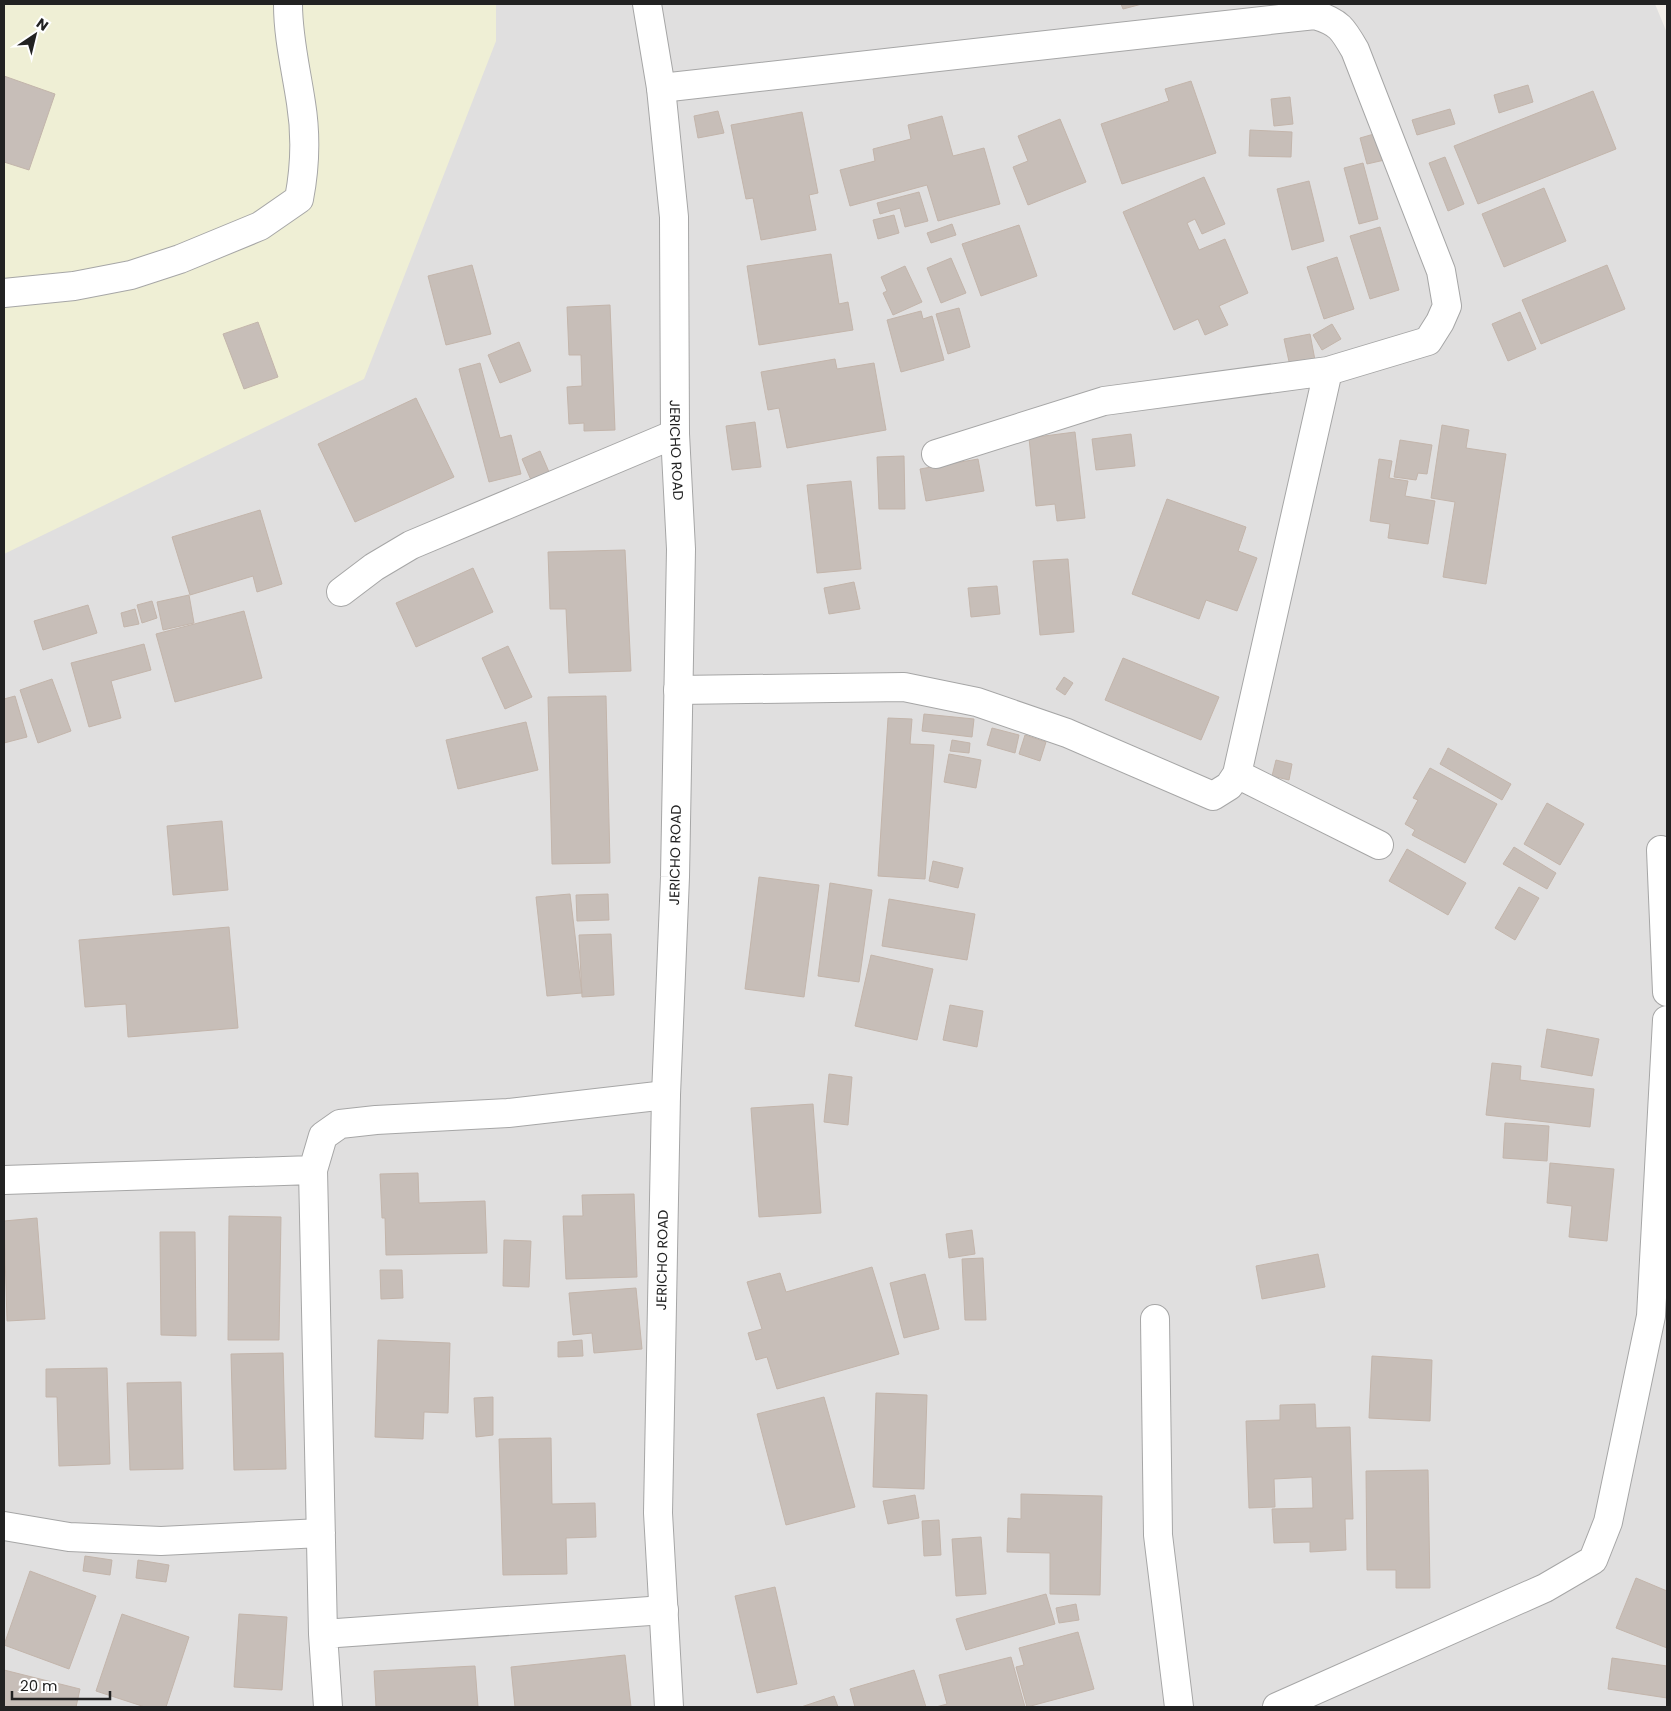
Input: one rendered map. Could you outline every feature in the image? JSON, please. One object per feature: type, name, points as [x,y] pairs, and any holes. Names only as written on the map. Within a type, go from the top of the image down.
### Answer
[{"type":"street","points":[[4,293],[74,286],[131,276],[180,259],[260,226],[299,199],[302,185],[304,129],[288,26],[288,4]]},
{"type":"street","name":"JERICHO ROAD","points":[[647,4],[661,88],[674,217],[675,434],[681,549],[675,877],[666,1095],[658,1514],[669,1707]]},
{"type":"street","points":[[661,88],[1315,15],[1330,20],[1342,28],[1355,50],[1441,271],[1447,306],[1428,341],[1328,372],[1104,401],[936,454]]},
{"type":"street","points":[[678,690],[904,687],[977,702],[1067,733],[1213,796],[1229,786],[1237,774],[1328,372]]},
{"type":"street","points":[[341,592],[374,567],[411,545],[675,434]]},
{"type":"street","points":[[1237,774],[1379,845]]},
{"type":"street","points":[[1661,850],[1667,992]]},
{"type":"street","points":[[1278,1707],[1545,1588],[1593,1560],[1608,1522],[1651,1316],[1667,1020]]},
{"type":"street","points":[[328,1707],[323,1634],[320,1533],[313,1170],[323,1136],[340,1124],[376,1120],[508,1113],[666,1095]]},
{"type":"street","points":[[4,1180],[313,1170]]},
{"type":"street","points":[[1155,1319],[1158,1535],[1179,1707]]},
{"type":"street","points":[[4,1526],[69,1537],[161,1541],[320,1533]]},
{"type":"street","points":[[323,1634],[664,1610]]},
{"type":"shaded area","points":[[4,4],[1655,4],[1667,33],[1667,1707],[4,1707]]},
{"type":"green space","points":[[4,4],[496,4],[496,41],[364,379],[4,554]]},
{"type":"building","points":[[1121,4],[1142,4],[1123,9]]},
{"type":"building","points":[[4,76],[55,94],[29,170],[4,162]]},
{"type":"building","points":[[1191,81],[1216,153],[1122,184],[1101,124],[1169,101],[1165,89]]},
{"type":"building","points":[[1528,85],[1533,102],[1499,113],[1494,95]]},
{"type":"building","points":[[1593,91],[1616,149],[1478,204],[1454,146]]},
{"type":"building","points":[[1290,97],[1293,124],[1274,126],[1271,99]]},
{"type":"building","points":[[1450,109],[1455,124],[1417,135],[1412,120]]},
{"type":"building","points":[[718,111],[724,133],[698,138],[694,116]]},
{"type":"building","points":[[802,112],[818,193],[809,195],[816,230],[761,240],[753,198],[746,199],[731,125]]},
{"type":"building","points":[[942,116],[953,156],[984,148],[1000,204],[938,221],[927,185],[850,206],[840,170],[875,161],[873,149],[911,139],[908,125]]},
{"type":"building","points":[[1060,119],[1086,182],[1028,205],[1013,167],[1028,161],[1018,136]]},
{"type":"building","points":[[1250,130],[1292,132],[1291,157],[1249,156]]},
{"type":"building","points":[[1381,132],[1389,159],[1367,164],[1360,138]]},
{"type":"building","points":[[1445,157],[1464,204],[1448,211],[1429,163]]},
{"type":"building","points":[[1363,163],[1378,219],[1359,224],[1344,168]]},
{"type":"building","points":[[1204,177],[1225,224],[1202,234],[1195,219],[1187,223],[1199,250],[1225,239],[1248,293],[1219,306],[1228,325],[1205,335],[1198,319],[1174,330],[1123,212]]},
{"type":"building","points":[[1309,181],[1324,241],[1292,250],[1277,189]]},
{"type":"building","points":[[1544,188],[1566,241],[1504,267],[1482,214]]},
{"type":"building","points":[[919,192],[928,221],[905,227],[900,208],[880,214],[877,203]]},
{"type":"building","points":[[894,215],[899,233],[878,239],[873,220]]},
{"type":"building","points":[[952,224],[956,235],[931,243],[927,233]]},
{"type":"building","points":[[1019,225],[1037,276],[981,296],[962,244]]},
{"type":"building","points":[[1380,227],[1399,290],[1370,299],[1350,236]]},
{"type":"building","points":[[831,254],[839,304],[848,302],[853,330],[759,345],[747,266]]},
{"type":"building","points":[[1337,257],[1354,309],[1324,319],[1307,267]]},
{"type":"building","points":[[951,258],[966,293],[941,303],[927,268]]},
{"type":"building","points":[[472,265],[491,334],[446,345],[428,276]]},
{"type":"building","points":[[1607,265],[1625,309],[1541,344],[1522,300]]},
{"type":"building","points":[[905,266],[922,302],[893,315],[883,293],[887,291],[881,277]]},
{"type":"building","points":[[610,305],[615,430],[584,431],[584,423],[569,424],[567,387],[582,386],[581,355],[569,355],[567,307]]},
{"type":"building","points":[[959,308],[970,347],[948,354],[936,314]]},
{"type":"building","points":[[921,311],[923,319],[932,316],[944,360],[901,372],[887,320]]},
{"type":"building","points":[[1520,312],[1536,349],[1508,361],[1492,324]]},
{"type":"building","points":[[258,322],[278,377],[244,389],[223,334]]},
{"type":"building","points":[[1332,324],[1341,339],[1322,350],[1313,335]]},
{"type":"building","points":[[1310,334],[1315,360],[1290,366],[1284,339]]},
{"type":"building","points":[[519,342],[531,371],[500,383],[488,355]]},
{"type":"building","points":[[835,359],[837,369],[874,363],[886,430],[787,448],[779,408],[768,410],[761,372]]},
{"type":"building","points":[[480,363],[500,438],[511,435],[521,474],[489,482],[459,369]]},
{"type":"building","points":[[416,398],[454,477],[355,522],[318,444]]},
{"type":"building","points":[[755,422],[761,467],[732,470],[726,426]]},
{"type":"building","points":[[1442,425],[1469,430],[1466,448],[1506,454],[1486,584],[1443,577],[1455,502],[1431,498]]},
{"type":"building","points":[[1075,432],[1085,518],[1057,521],[1055,504],[1036,506],[1029,438]]},
{"type":"building","points":[[1131,434],[1135,466],[1096,470],[1092,439]]},
{"type":"building","points":[[1400,440],[1432,445],[1427,474],[1418,473],[1416,480],[1394,477]]},
{"type":"building","points":[[540,451],[549,472],[531,480],[522,459]]},
{"type":"building","points":[[904,456],[905,509],[879,509],[877,457]]},
{"type":"building","points":[[978,459],[984,491],[926,501],[920,469]]},
{"type":"building","points":[[1379,459],[1392,461],[1389,478],[1408,481],[1405,496],[1435,501],[1428,544],[1388,538],[1390,524],[1370,521]]},
{"type":"building","points":[[851,481],[861,569],[817,573],[807,485]]},
{"type":"building","points":[[1167,499],[1246,527],[1238,551],[1257,558],[1237,611],[1206,600],[1199,619],[1132,594]]},
{"type":"building","points":[[260,510],[282,584],[257,592],[253,576],[190,595],[172,537]]},
{"type":"building","points":[[625,550],[631,671],[569,673],[566,609],[550,609],[548,552]]},
{"type":"building","points":[[1068,559],[1074,632],[1040,635],[1033,561]]},
{"type":"building","points":[[473,568],[493,612],[416,647],[396,603]]},
{"type":"building","points":[[854,582],[860,609],[829,614],[824,588]]},
{"type":"building","points":[[997,586],[1000,614],[971,617],[968,588]]},
{"type":"building","points":[[189,595],[194,623],[163,630],[157,602]]},
{"type":"building","points":[[152,601],[157,618],[142,623],[137,605]]},
{"type":"building","points":[[88,605],[97,633],[43,650],[34,621]]},
{"type":"building","points":[[135,609],[139,624],[124,627],[121,613]]},
{"type":"building","points":[[244,611],[262,678],[175,702],[156,634]]},
{"type":"building","points":[[144,644],[151,670],[111,681],[121,718],[89,727],[71,663]]},
{"type":"building","points":[[508,646],[532,697],[505,709],[482,658]]},
{"type":"building","points":[[1123,658],[1219,697],[1201,740],[1105,700]]},
{"type":"building","points":[[1064,677],[1073,683],[1065,695],[1056,689]]},
{"type":"building","points":[[52,679],[71,731],[38,743],[20,690]]},
{"type":"building","points":[[15,696],[27,737],[4,743],[4,699]]},
{"type":"building","points":[[606,696],[610,863],[552,864],[548,697]]},
{"type":"building","points":[[924,714],[974,719],[972,737],[922,731]]},
{"type":"building","points":[[888,718],[912,719],[910,744],[934,745],[925,879],[878,876]]},
{"type":"building","points":[[526,722],[538,770],[458,789],[446,740]]},
{"type":"building","points":[[992,728],[1019,735],[1015,753],[987,745]]},
{"type":"building","points":[[1025,735],[1046,742],[1040,761],[1019,754]]},
{"type":"building","points":[[952,740],[970,743],[969,753],[950,751]]},
{"type":"building","points":[[1448,748],[1511,784],[1502,800],[1440,764]]},
{"type":"building","points":[[949,754],[981,760],[976,788],[944,782]]},
{"type":"building","points":[[1276,760],[1292,764],[1289,780],[1272,776]]},
{"type":"building","points":[[1430,768],[1497,804],[1465,863],[1412,835],[1415,830],[1405,824],[1418,800],[1413,798]]},
{"type":"building","points":[[1547,803],[1584,824],[1560,865],[1524,844]]},
{"type":"building","points":[[222,821],[228,890],[173,895],[167,826]]},
{"type":"building","points":[[1514,847],[1556,873],[1547,889],[1503,864]]},
{"type":"building","points":[[1407,849],[1466,883],[1448,915],[1389,881]]},
{"type":"building","points":[[933,861],[963,868],[958,888],[929,881]]},
{"type":"building","points":[[759,877],[819,885],[804,997],[745,989]]},
{"type":"building","points":[[830,883],[872,890],[859,982],[818,976]]},
{"type":"building","points":[[1519,887],[1539,898],[1515,940],[1495,928]]},
{"type":"building","points":[[570,894],[582,993],[547,996],[536,897]]},
{"type":"building","points":[[608,894],[609,920],[577,921],[576,895]]},
{"type":"building","points":[[889,899],[975,914],[967,960],[882,946]]},
{"type":"building","points":[[229,927],[238,1028],[128,1037],[126,1004],[85,1007],[79,940]]},
{"type":"building","points":[[611,934],[614,995],[582,997],[579,935]]},
{"type":"building","points":[[871,955],[933,969],[917,1040],[855,1026]]},
{"type":"building","points":[[950,1005],[983,1011],[977,1047],[943,1040]]},
{"type":"building","points":[[1547,1029],[1599,1039],[1592,1076],[1541,1067]]},
{"type":"building","points":[[1492,1063],[1521,1066],[1520,1080],[1594,1089],[1590,1127],[1486,1115]]},
{"type":"building","points":[[829,1074],[852,1077],[848,1125],[824,1122]]},
{"type":"building","points":[[813,1104],[821,1213],[759,1217],[751,1108]]},
{"type":"building","points":[[1505,1123],[1549,1126],[1547,1161],[1503,1158]]},
{"type":"building","points":[[1550,1163],[1614,1169],[1607,1241],[1569,1237],[1572,1206],[1547,1203]]},
{"type":"building","points":[[418,1173],[419,1203],[485,1201],[487,1253],[386,1255],[385,1218],[382,1218],[380,1174]]},
{"type":"building","points":[[634,1194],[637,1277],[566,1279],[563,1216],[583,1216],[582,1195]]},
{"type":"building","points":[[229,1216],[281,1217],[279,1340],[228,1340]]},
{"type":"building","points":[[37,1218],[45,1319],[7,1321],[4,1221]]},
{"type":"building","points":[[972,1230],[975,1254],[949,1258],[946,1234]]},
{"type":"building","points":[[160,1232],[195,1232],[196,1336],[161,1335]]},
{"type":"building","points":[[504,1240],[531,1241],[529,1287],[503,1286]]},
{"type":"building","points":[[1318,1254],[1325,1287],[1262,1299],[1256,1266]]},
{"type":"building","points":[[983,1258],[986,1320],[965,1320],[962,1259]]},
{"type":"building","points":[[872,1267],[899,1354],[777,1389],[767,1357],[756,1360],[748,1333],[762,1329],[747,1282],[780,1273],[786,1292]]},
{"type":"building","points":[[380,1270],[402,1270],[403,1298],[381,1299]]},
{"type":"building","points":[[925,1274],[939,1329],[904,1338],[890,1283]]},
{"type":"building","points":[[636,1288],[642,1349],[594,1353],[592,1333],[573,1335],[569,1293]]},
{"type":"building","points":[[378,1340],[450,1343],[448,1413],[424,1412],[423,1439],[375,1437]]},
{"type":"building","points":[[582,1340],[583,1356],[558,1357],[558,1342]]},
{"type":"building","points":[[283,1353],[286,1469],[234,1470],[231,1354]]},
{"type":"building","points":[[1372,1356],[1432,1360],[1430,1421],[1369,1418]]},
{"type":"building","points":[[107,1368],[110,1464],[59,1466],[57,1397],[46,1397],[46,1369]]},
{"type":"building","points":[[181,1382],[183,1469],[130,1470],[127,1383]]},
{"type":"building","points":[[876,1393],[927,1395],[924,1489],[873,1487]]},
{"type":"building","points":[[493,1397],[493,1435],[476,1437],[474,1398]]},
{"type":"building","points":[[824,1397],[855,1507],[786,1525],[757,1414]]},
{"type":"building","points":[[1315,1404],[1316,1428],[1350,1427],[1353,1519],[1345,1519],[1346,1550],[1310,1552],[1310,1542],[1274,1543],[1272,1509],[1313,1508],[1312,1477],[1274,1479],[1275,1507],[1249,1508],[1246,1421],[1280,1420],[1280,1405]]},
{"type":"building","points":[[551,1438],[552,1504],[595,1503],[596,1537],[566,1538],[567,1574],[503,1575],[499,1439]]},
{"type":"building","points":[[1428,1470],[1430,1588],[1396,1588],[1396,1570],[1367,1570],[1366,1471]]},
{"type":"building","points":[[1021,1494],[1102,1496],[1100,1595],[1050,1594],[1050,1553],[1007,1552],[1008,1518],[1021,1519]]},
{"type":"building","points":[[915,1495],[919,1518],[888,1524],[883,1501]]},
{"type":"building","points":[[939,1520],[941,1555],[924,1556],[922,1521]]},
{"type":"building","points":[[981,1537],[986,1594],[956,1596],[952,1539]]},
{"type":"building","points":[[85,1556],[112,1560],[110,1575],[83,1571]]},
{"type":"building","points":[[138,1560],[169,1565],[166,1582],[136,1578]]},
{"type":"building","points":[[30,1571],[96,1596],[69,1669],[4,1645]]},
{"type":"building","points":[[1636,1578],[1667,1591],[1667,1648],[1616,1628]]},
{"type":"building","points":[[775,1587],[797,1684],[757,1693],[735,1596]]},
{"type":"building","points":[[1046,1594],[1055,1624],[966,1650],[956,1619]]},
{"type":"building","points":[[1076,1604],[1079,1620],[1059,1623],[1056,1608]]},
{"type":"building","points":[[122,1614],[189,1637],[166,1707],[145,1707],[96,1691]]},
{"type":"building","points":[[239,1614],[287,1617],[282,1690],[234,1687]]},
{"type":"building","points":[[1078,1632],[1094,1689],[1027,1707],[1016,1667],[1024,1665],[1019,1648]]},
{"type":"building","points":[[625,1655],[631,1707],[515,1707],[511,1667]]},
{"type":"building","points":[[1011,1657],[1025,1707],[936,1707],[947,1704],[939,1675]]},
{"type":"building","points":[[1612,1658],[1667,1666],[1667,1698],[1608,1689]]},
{"type":"building","points":[[475,1666],[478,1707],[376,1707],[374,1671]]},
{"type":"building","points":[[4,1670],[80,1689],[76,1707],[4,1707]]},
{"type":"building","points":[[914,1670],[926,1707],[855,1707],[850,1689]]},
{"type":"building","points":[[834,1696],[838,1707],[801,1707]]}]
